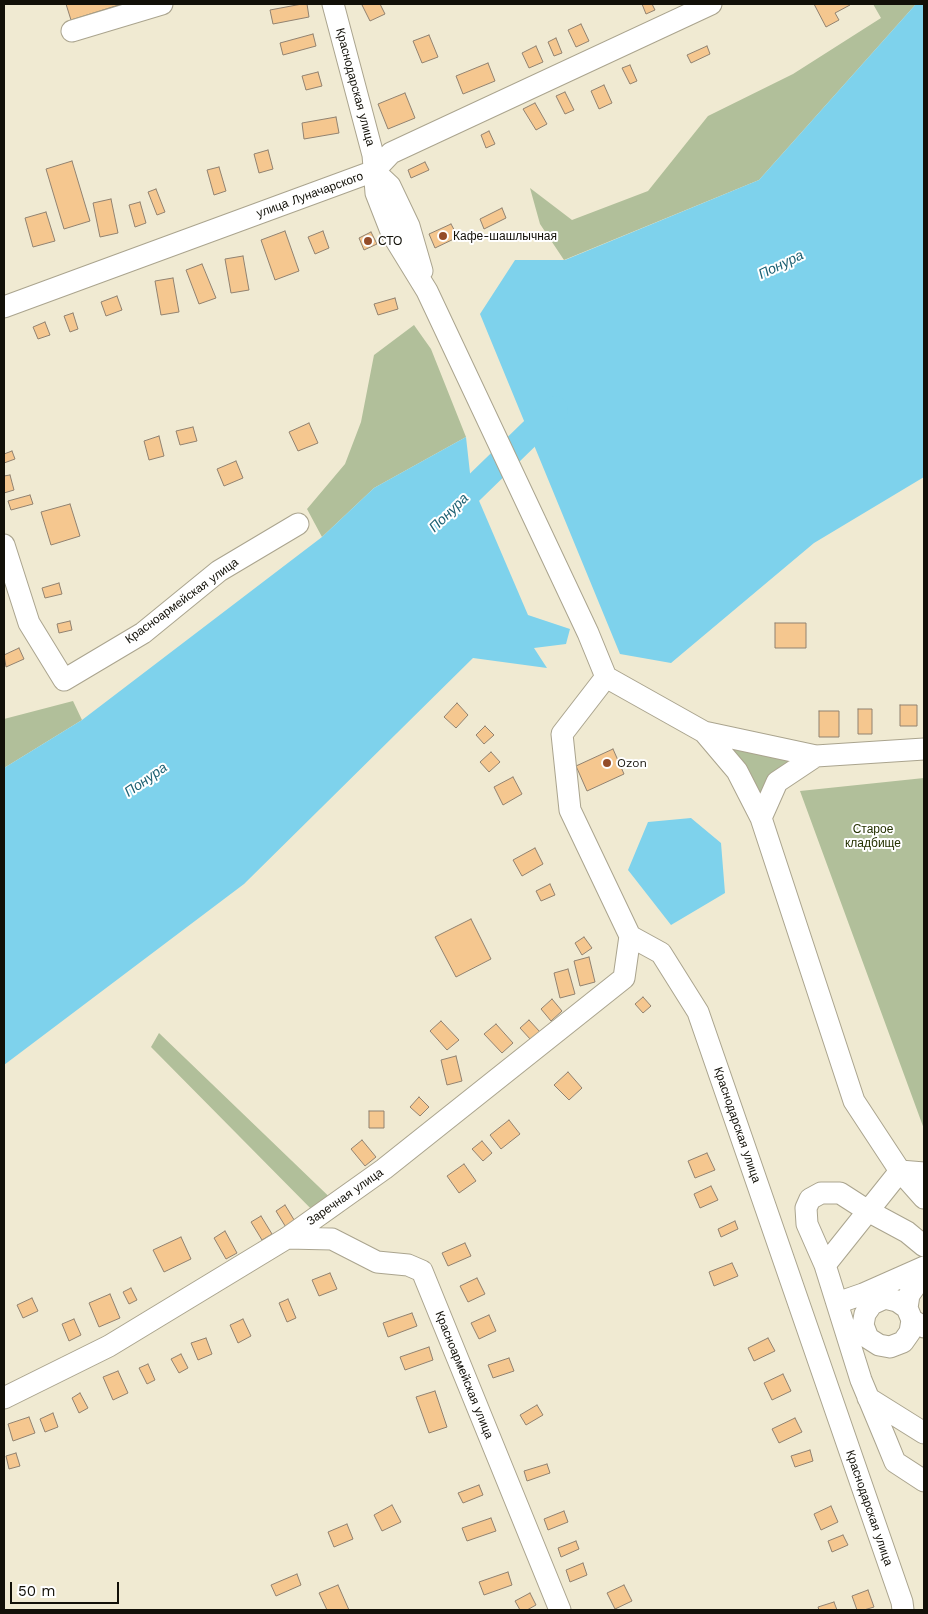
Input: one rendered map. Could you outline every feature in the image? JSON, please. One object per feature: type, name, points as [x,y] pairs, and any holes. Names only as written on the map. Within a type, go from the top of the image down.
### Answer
[{"type":"street","points":[[72,31],[162,4]]},
{"type":"street","name":"Краснодарская улица","points":[[333,4],[373,155],[374,171]]},
{"type":"street","name":"улица Луначарского","points":[[4,307],[374,171],[390,153],[711,4]]},
{"type":"street","points":[[374,171],[390,186],[410,226],[428,292],[588,632],[606,677],[704,732],[816,756],[924,748]]},
{"type":"street","name":"Красноармейская улица","points":[[4,545],[29,623],[64,680],[143,633],[219,571],[298,524]]},
{"type":"street","points":[[606,677],[562,734],[570,810],[630,936]]},
{"type":"street","points":[[704,732],[736,771],[761,818],[854,1101],[900,1171],[924,1198]]},
{"type":"street","points":[[761,818],[777,782],[816,756]]},
{"type":"street","name":"Краснодарская улица","points":[[630,936],[661,953],[698,1012],[902,1602],[903,1610]]},
{"type":"street","name":"Заречная улица","points":[[4,1398],[109,1346],[286,1238],[384,1168],[624,978],[630,936]]},
{"type":"street","points":[[900,1171],[924,1173]]},
{"type":"street","points":[[825,1265],[900,1171]]},
{"type":"street","points":[[924,1246],[907,1232],[868,1211],[840,1192],[821,1193],[810,1199],[806,1208],[807,1224],[825,1265],[861,1380],[895,1462],[924,1481]]},
{"type":"street","name":"Красноармейская улица","points":[[286,1238],[332,1240],[377,1262],[408,1265],[422,1271],[560,1610]]},
{"type":"street","points":[[837,1303],[920,1273]]},
{"type":"street","points":[[914,1318],[909,1295],[916,1285],[920,1273]]},
{"type":"street","points":[[868,1398],[924,1433]]},
{"type":"green space","points":[[873,4],[916,4],[759,180],[564,260],[540,224],[530,188],[572,220],[648,191],[708,116],[793,74],[881,18]]},
{"type":"green space","points":[[414,325],[431,349],[466,437],[374,488],[322,537],[307,509],[345,464],[361,422],[374,355]]},
{"type":"green space","points":[[73,701],[82,720],[4,768],[4,719]]},
{"type":"green space","points":[[704,732],[816,756],[777,782],[761,818]]},
{"type":"green space","name":"Старое кладбище","points":[[924,778],[924,1129],[800,791]]},
{"type":"green space","points":[[159,1033],[344,1211],[326,1224],[151,1047]]},
{"type":"water","points":[[916,4],[924,4],[924,477],[814,543],[671,663],[620,654],[480,314],[515,260],[565,260],[759,180]]},
{"type":"water","points":[[466,437],[471,482],[528,615],[570,629],[566,644],[534,648],[547,668],[473,658],[244,884],[4,1065],[4,768],[82,720],[322,537],[374,488]]},
{"type":"water","points":[[691,818],[721,843],[725,893],[671,925],[628,870],[648,822]]},
{"type":"building","points":[[66,4],[122,4],[71,20]]},
{"type":"building","points":[[307,4],[309,17],[273,24],[270,10]]},
{"type":"building","points":[[380,4],[385,14],[370,21],[362,5]]},
{"type":"building","points":[[642,4],[652,4],[655,10],[646,14]]},
{"type":"building","points":[[814,4],[850,5],[835,13],[839,20],[826,27]]},
{"type":"building","points":[[581,24],[589,41],[576,47],[568,30]]},
{"type":"building","points":[[313,34],[316,46],[283,55],[280,43]]},
{"type":"building","points":[[429,35],[438,57],[422,63],[413,41]]},
{"type":"building","points":[[556,38],[562,53],[554,56],[548,42]]},
{"type":"building","points":[[536,46],[543,62],[529,68],[522,53]]},
{"type":"building","points":[[707,46],[710,54],[691,63],[687,55]]},
{"type":"building","points":[[488,63],[495,81],[463,94],[456,76]]},
{"type":"building","points":[[630,65],[637,81],[630,84],[622,68]]},
{"type":"building","points":[[318,72],[322,86],[306,90],[302,76]]},
{"type":"building","points":[[604,85],[612,103],[599,109],[591,91]]},
{"type":"building","points":[[565,92],[574,110],[565,114],[556,96]]},
{"type":"building","points":[[405,93],[415,118],[388,129],[378,104]]},
{"type":"building","points":[[535,103],[547,124],[536,130],[523,109]]},
{"type":"building","points":[[336,117],[339,133],[304,139],[302,123]]},
{"type":"building","points":[[489,131],[495,144],[486,148],[481,135]]},
{"type":"building","points":[[268,150],[273,169],[259,173],[254,154]]},
{"type":"building","points":[[72,161],[90,221],[64,229],[46,169]]},
{"type":"building","points":[[425,162],[429,170],[411,178],[408,170]]},
{"type":"building","points":[[219,167],[226,191],[214,195],[207,170]]},
{"type":"building","points":[[156,189],[165,212],[157,215],[148,192]]},
{"type":"building","points":[[111,199],[118,233],[100,237],[93,203]]},
{"type":"building","points":[[140,202],[146,223],[135,227],[129,205]]},
{"type":"building","points":[[502,208],[506,218],[484,229],[480,219]]},
{"type":"building","points":[[46,212],[55,241],[33,247],[25,218]]},
{"type":"building","points":[[451,224],[458,237],[435,248],[429,234]]},
{"type":"building","points":[[285,231],[299,271],[275,280],[261,240]]},
{"type":"building","points":[[323,231],[329,248],[315,254],[308,237]]},
{"type":"building","points":[[371,232],[377,244],[364,250],[359,238]]},
{"type":"building","points":[[243,256],[249,290],[231,293],[225,259]]},
{"type":"building","points":[[202,264],[216,298],[199,304],[186,270]]},
{"type":"building","points":[[173,278],[179,312],[161,315],[155,281]]},
{"type":"building","points":[[117,296],[122,310],[106,316],[101,302]]},
{"type":"building","points":[[395,298],[398,309],[378,315],[374,304]]},
{"type":"building","points":[[73,313],[78,329],[70,332],[64,316]]},
{"type":"building","points":[[45,322],[50,335],[38,339],[33,327]]},
{"type":"building","points":[[309,423],[318,443],[298,451],[289,432]]},
{"type":"building","points":[[193,427],[197,441],[180,445],[176,431]]},
{"type":"building","points":[[159,436],[164,456],[149,460],[144,441]]},
{"type":"building","points":[[12,451],[15,459],[4,463],[4,454]]},
{"type":"building","points":[[236,461],[243,478],[224,486],[217,469]]},
{"type":"building","points":[[10,475],[14,490],[4,493],[4,476]]},
{"type":"building","points":[[30,495],[33,504],[11,510],[8,501]]},
{"type":"building","points":[[70,504],[80,536],[51,545],[41,512]]},
{"type":"building","points":[[59,583],[62,594],[45,598],[42,588]]},
{"type":"building","points":[[70,621],[72,630],[59,633],[57,624]]},
{"type":"building","points":[[775,623],[806,623],[806,648],[775,648]]},
{"type":"building","points":[[19,648],[24,659],[6,667],[4,655]]},
{"type":"building","points":[[457,703],[468,715],[456,728],[444,717]]},
{"type":"building","points":[[900,705],[917,705],[917,726],[900,726]]},
{"type":"building","points":[[858,709],[872,709],[872,734],[858,734]]},
{"type":"building","points":[[819,711],[839,711],[839,737],[819,737]]},
{"type":"building","points":[[485,726],[494,735],[484,744],[476,735]]},
{"type":"building","points":[[613,749],[624,774],[587,791],[576,766]]},
{"type":"building","points":[[491,752],[500,762],[489,772],[480,762]]},
{"type":"building","points":[[513,777],[522,794],[503,805],[494,787]]},
{"type":"building","points":[[535,848],[543,864],[522,876],[513,860]]},
{"type":"building","points":[[550,884],[555,895],[541,901],[536,891]]},
{"type":"building","points":[[471,919],[491,959],[456,977],[435,937]]},
{"type":"building","points":[[584,937],[592,948],[582,955],[575,943]]},
{"type":"building","points":[[589,957],[595,982],[580,986],[574,961]]},
{"type":"building","points":[[568,969],[575,994],[560,998],[554,973]]},
{"type":"building","points":[[643,997],[651,1006],[643,1013],[635,1004]]},
{"type":"building","points":[[552,999],[562,1011],[551,1021],[541,1009]]},
{"type":"building","points":[[529,1020],[540,1032],[531,1040],[520,1028]]},
{"type":"building","points":[[441,1021],[459,1040],[447,1050],[430,1031]]},
{"type":"building","points":[[496,1024],[513,1043],[502,1053],[484,1034]]},
{"type":"building","points":[[456,1056],[462,1081],[447,1085],[441,1060]]},
{"type":"building","points":[[568,1072],[582,1088],[569,1100],[554,1085]]},
{"type":"building","points":[[419,1097],[429,1107],[420,1116],[410,1107]]},
{"type":"building","points":[[369,1111],[384,1111],[384,1128],[369,1128]]},
{"type":"building","points":[[509,1120],[520,1134],[501,1149],[490,1135]]},
{"type":"building","points":[[362,1140],[376,1157],[365,1166],[351,1149]]},
{"type":"building","points":[[482,1141],[492,1153],[483,1161],[472,1149]]},
{"type":"building","points":[[707,1153],[715,1170],[695,1178],[688,1161]]},
{"type":"building","points":[[464,1164],[476,1181],[459,1193],[447,1176]]},
{"type":"building","points":[[711,1186],[718,1200],[700,1208],[694,1194]]},
{"type":"building","points":[[285,1205],[296,1223],[287,1229],[276,1211]]},
{"type":"building","points":[[261,1216],[272,1234],[262,1240],[251,1222]]},
{"type":"building","points":[[735,1221],[738,1229],[721,1237],[718,1229]]},
{"type":"building","points":[[225,1231],[237,1253],[226,1259],[214,1238]]},
{"type":"building","points":[[181,1237],[191,1259],[164,1272],[153,1250]]},
{"type":"building","points":[[465,1243],[471,1256],[448,1266],[442,1253]]},
{"type":"building","points":[[732,1263],[738,1276],[714,1286],[709,1272]]},
{"type":"building","points":[[330,1273],[337,1289],[319,1296],[312,1280]]},
{"type":"building","points":[[477,1278],[485,1294],[468,1302],[460,1286]]},
{"type":"building","points":[[131,1288],[137,1300],[129,1304],[123,1292]]},
{"type":"building","points":[[110,1294],[120,1318],[99,1327],[89,1303]]},
{"type":"building","points":[[32,1298],[38,1311],[23,1318],[17,1305]]},
{"type":"building","points":[[288,1299],[296,1318],[287,1322],[279,1303]]},
{"type":"building","points":[[412,1313],[417,1326],[388,1337],[383,1323]]},
{"type":"building","points":[[489,1315],[496,1331],[479,1339],[471,1323]]},
{"type":"building","points":[[74,1319],[81,1335],[69,1341],[62,1324]]},
{"type":"building","points":[[243,1319],[251,1336],[238,1343],[230,1325]]},
{"type":"building","points":[[206,1338],[212,1354],[198,1360],[191,1343]]},
{"type":"building","points":[[768,1338],[775,1351],[754,1361],[748,1348]]},
{"type":"building","points":[[429,1347],[433,1360],[405,1370],[400,1357]]},
{"type":"building","points":[[181,1354],[188,1368],[179,1373],[171,1359]]},
{"type":"building","points":[[509,1358],[514,1371],[493,1378],[488,1365]]},
{"type":"building","points":[[148,1364],[155,1380],[147,1384],[139,1368]]},
{"type":"building","points":[[118,1371],[128,1393],[113,1400],[103,1377]]},
{"type":"building","points":[[783,1374],[791,1391],[772,1400],[764,1383]]},
{"type":"building","points":[[435,1391],[447,1427],[429,1433],[416,1397]]},
{"type":"building","points":[[80,1393],[88,1408],[79,1413],[72,1398]]},
{"type":"building","points":[[537,1405],[543,1415],[526,1425],[520,1415]]},
{"type":"building","points":[[53,1413],[58,1427],[45,1432],[40,1419]]},
{"type":"building","points":[[29,1417],[35,1433],[13,1441],[8,1424]]},
{"type":"building","points":[[795,1418],[802,1432],[779,1443],[772,1429]]},
{"type":"building","points":[[810,1450],[813,1461],[795,1467],[791,1456]]},
{"type":"building","points":[[16,1453],[20,1466],[9,1469],[6,1456]]},
{"type":"building","points":[[547,1464],[550,1473],[527,1481],[524,1471]]},
{"type":"building","points":[[479,1485],[483,1495],[463,1503],[458,1493]]},
{"type":"building","points":[[392,1505],[401,1522],[382,1531],[374,1515]]},
{"type":"building","points":[[831,1506],[838,1522],[821,1530],[814,1514]]},
{"type":"building","points":[[564,1511],[568,1522],[548,1530],[544,1519]]},
{"type":"building","points":[[491,1518],[496,1531],[467,1541],[462,1528]]},
{"type":"building","points":[[347,1524],[353,1539],[334,1547],[328,1532]]},
{"type":"building","points":[[843,1535],[848,1545],[832,1552],[828,1541]]},
{"type":"building","points":[[576,1541],[579,1549],[561,1557],[558,1548]]},
{"type":"building","points":[[583,1563],[587,1575],[570,1582],[566,1570]]},
{"type":"building","points":[[508,1572],[512,1585],[484,1595],[479,1582]]},
{"type":"building","points":[[297,1574],[301,1585],[276,1596],[271,1585]]},
{"type":"building","points":[[338,1585],[349,1610],[327,1610],[319,1593]]},
{"type":"building","points":[[624,1585],[632,1601],[615,1609],[607,1593]]},
{"type":"building","points":[[868,1590],[874,1607],[857,1610],[852,1596]]},
{"type":"building","points":[[530,1593],[536,1605],[527,1610],[520,1610],[515,1601]]},
{"type":"building","points":[[834,1602],[837,1610],[819,1610],[818,1607]]},
{"type":"waterway","name":"Понура","points":[[448,513],[555,409]]},
{"type":"place","name":"Кафе-шашлычная","points":[[443,236]]},
{"type":"place","name":"СТО","points":[[368,241]]},
{"type":"place","name":"Ozon","points":[[607,763]]}]
